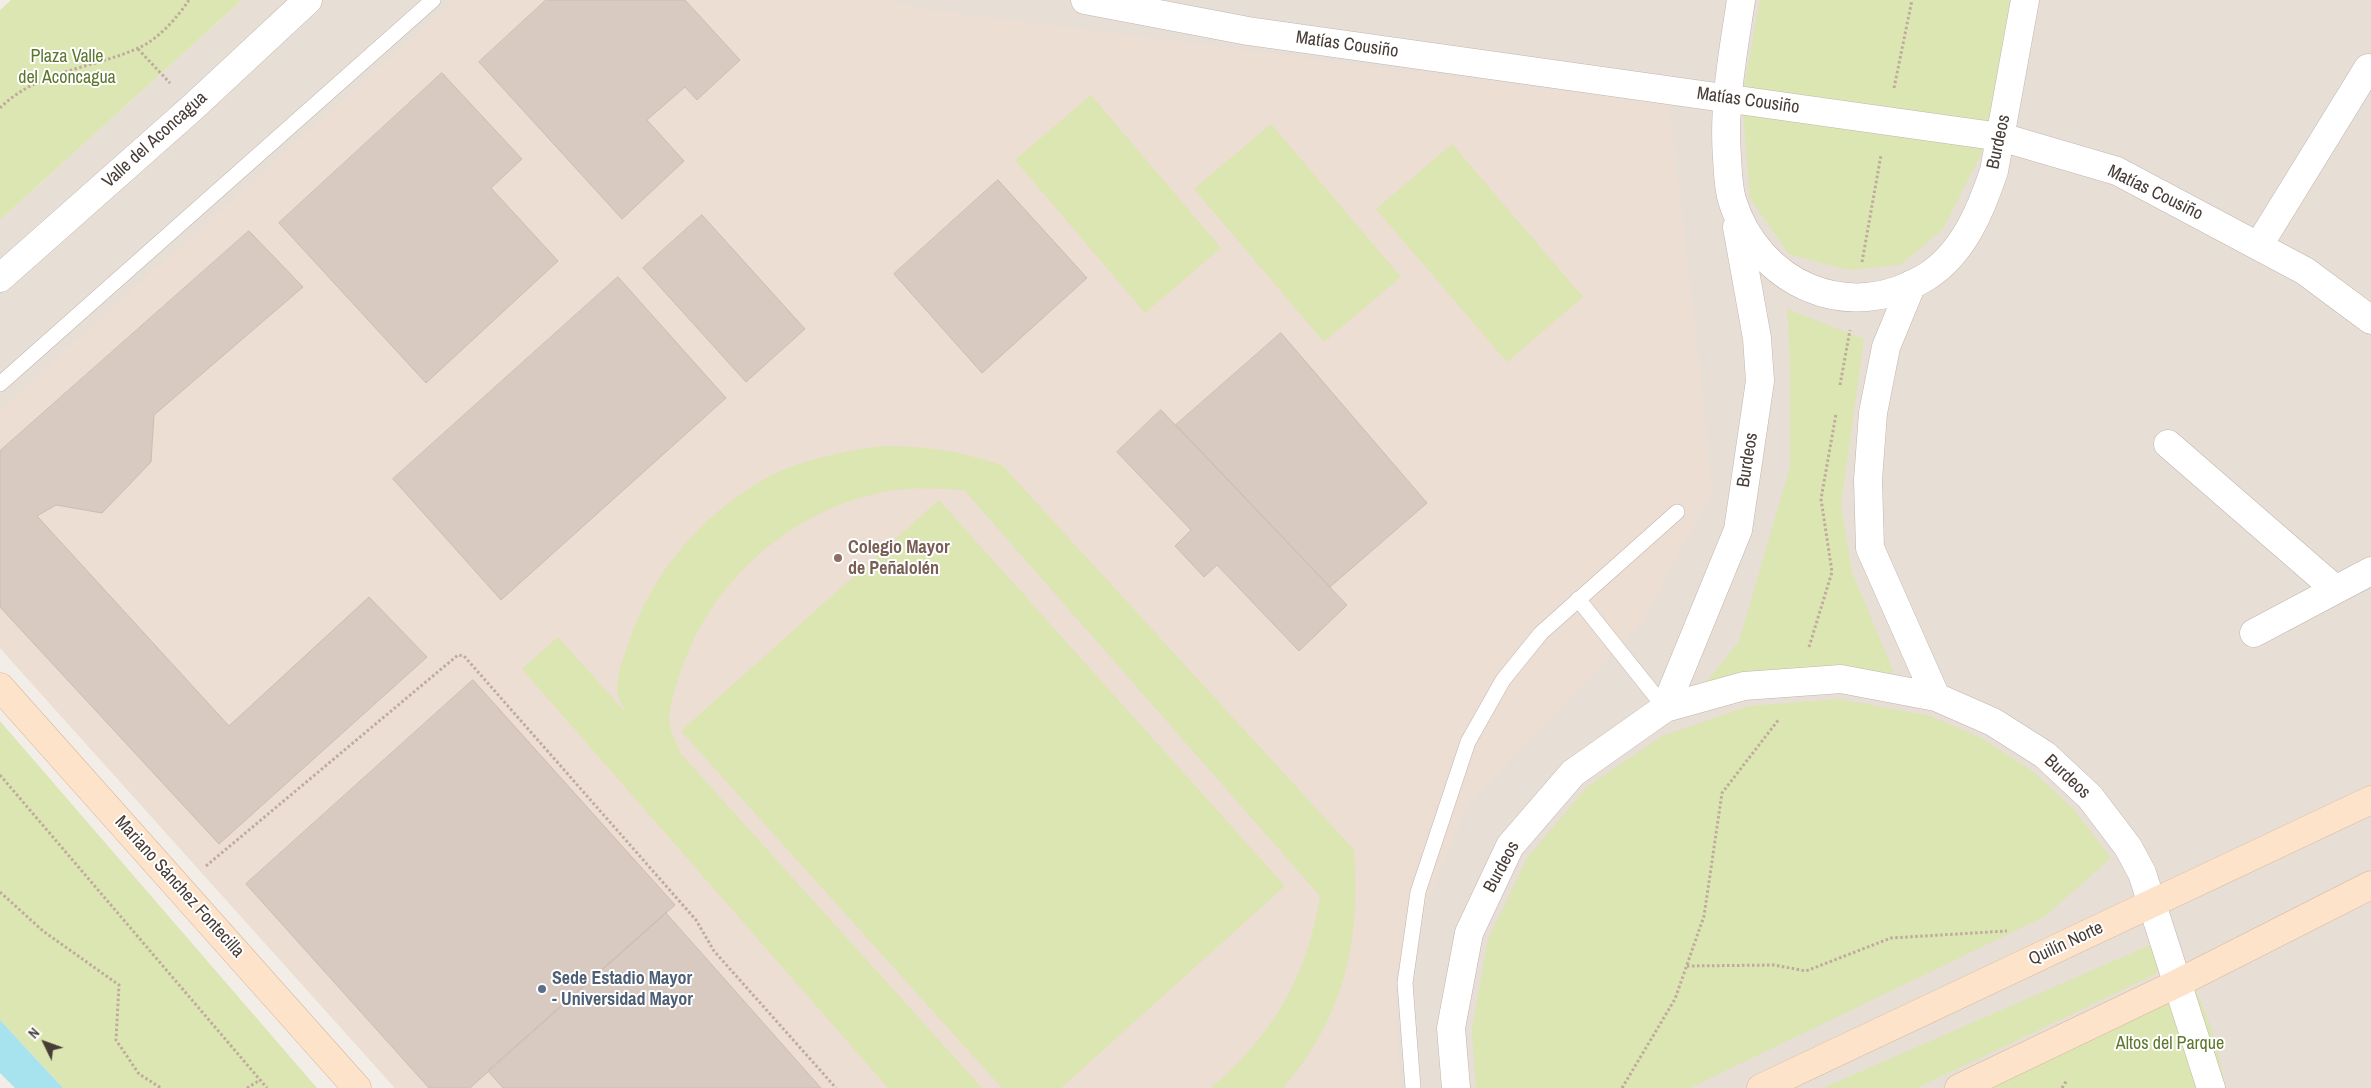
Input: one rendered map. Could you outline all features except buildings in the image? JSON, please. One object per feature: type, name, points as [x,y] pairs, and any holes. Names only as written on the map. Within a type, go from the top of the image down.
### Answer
[{"type":"street","name":"Valle del Aconcagua","points":[[0,278],[192,108],[308,0]]},
{"type":"street","name":"Matías Cousiño","points":[[1084,0],[1248,31],[2002,137],[2117,171],[2305,271],[2371,320]]},
{"type":"street","name":"Burdeos","points":[[1665,708],[1738,530],[1760,381],[1751,294],[1728,184],[1725,129],[1726,98],[1741,0]]},
{"type":"street","name":"Burdeos","points":[[1732,201],[1755,247],[1781,273],[1801,286],[1840,298],[1872,297],[1912,284],[1926,277],[1940,265],[1966,235],[1986,194],[2002,137],[2025,0]]},
{"type":"street","points":[[2259,245],[2368,68]]},
{"type":"street","points":[[1912,284],[1886,348],[1873,413],[1868,480],[1870,548],[1936,697]]},
{"type":"street","points":[[2168,444],[2335,589]]},
{"type":"street","points":[[2254,633],[2371,571]]},
{"type":"street","name":"Burdeos","points":[[1456,1088],[1451,1028],[1469,933],[1510,846],[1574,773],[1665,708],[1744,686],[1841,679],[1936,697],[1993,722],[2045,755],[2090,797],[2128,847],[2142,873],[2176,984]]},
{"type":"street","name":"Mariano Sánchez Fontecilla","points":[[0,686],[181,887],[357,1088]]},
{"type":"street","name":"Quilín Norte","points":[[1761,1088],[2371,800]]},
{"type":"street","points":[[1959,1088],[2368,893]]},
{"type":"street","points":[[2176,984],[2211,1088]]},
{"type":"lane","points":[[0,384],[433,0]]},
{"type":"lane","points":[[1413,1088],[1406,983],[1418,892],[1465,751],[1503,680],[1541,633],[1677,512]]},
{"type":"lane","points":[[1578,599],[1665,708]]},
{"type":"path","points":[[0,108],[14,94],[49,77],[138,49],[176,20],[189,0]]},
{"type":"path","points":[[138,49],[192,108]]},
{"type":"path","points":[[181,887],[458,655],[464,656],[696,920],[714,951],[836,1088]]},
{"type":"path","points":[[1622,1088],[1675,999],[1704,916],[1722,793],[1780,717]]},
{"type":"path","points":[[0,775],[267,1088]]},
{"type":"path","points":[[0,892],[43,931],[119,985],[116,1040],[139,1074],[161,1088]]},
{"type":"path","points":[[1687,966],[1774,965],[1806,970],[1891,938],[2017,931]]},
{"type":"path","points":[[247,1088],[260,1080]]},
{"type":"path","points":[[2062,1088],[2067,1080]]},
{"type":"shaded area","name":"Colegio Mayor de Peñalolén","points":[[242,0],[2371,0],[2371,1088],[395,1088],[0,648],[0,220]]},
{"type":"shaded area","name":"Colegio Mayor de Peñalolén","points":[[454,0],[892,0],[918,8],[1669,104],[1702,386],[1712,492],[1641,624],[1468,804],[1395,977],[1400,1088],[395,1088],[0,648],[0,409]]},
{"type":"green space","name":"Plaza Valle del Aconcagua","points":[[11,0],[242,0],[0,220],[0,10]]},
{"type":"green space","points":[[1760,0],[2014,0],[1988,140],[1943,229],[1900,265],[1848,270],[1789,254],[1750,198],[1742,98]]},
{"type":"green space","points":[[1091,95],[1221,248],[1145,313],[1015,160]]},
{"type":"green space","points":[[1271,124],[1401,277],[1324,342],[1194,189]]},
{"type":"green space","points":[[1452,144],[1583,297],[1507,362],[1376,209]]},
{"type":"green space","points":[[1787,309],[1864,339],[1841,505],[1852,572],[1894,673],[1797,675],[1704,685],[1739,641],[1790,467],[1790,359]]},
{"type":"green space","points":[[881,446],[943,450],[1002,465],[1354,850],[1354,916],[1351,947],[1344,977],[1334,1006],[1321,1034],[1304,1061],[1283,1088],[1211,1088],[1252,1047],[1284,1003],[1306,953],[1320,896],[964,490],[898,490],[858,499],[828,510],[774,542],[750,563],[729,586],[710,611],[694,639],[673,695],[670,726],[681,754],[982,1088],[888,1088],[522,669],[558,637],[627,714],[618,696],[617,684],[619,671],[639,617],[665,570],[698,530],[738,496],[775,474],[819,458]]},
{"type":"green space","points":[[939,500],[1285,886],[1061,1088],[1002,1088],[681,731]]},
{"type":"green space","points":[[1839,699],[1930,716],[1983,739],[2032,771],[2075,811],[2111,858],[2044,917],[1690,1088],[1476,1088],[1472,1029],[1488,939],[1528,857],[1587,787],[1662,736],[1749,706]]},
{"type":"green space","points":[[0,721],[317,1088],[63,1088],[0,1020]]},
{"type":"green space","points":[[2150,945],[2159,949],[2161,961],[2156,974],[1917,1088],[1823,1088]]},
{"type":"green space","name":"Altos del Parque","points":[[2194,985],[2214,1035],[2224,1088],[1975,1088]]},
{"type":"water","points":[[0,1020],[63,1088],[15,1088],[0,1073]]},
{"type":"place","name":"Colegio Mayor de Peñalolén","points":[[838,558]]},
{"type":"place","name":"Sede Estadio Mayor - Universidad Mayor","points":[[542,989]]}]
